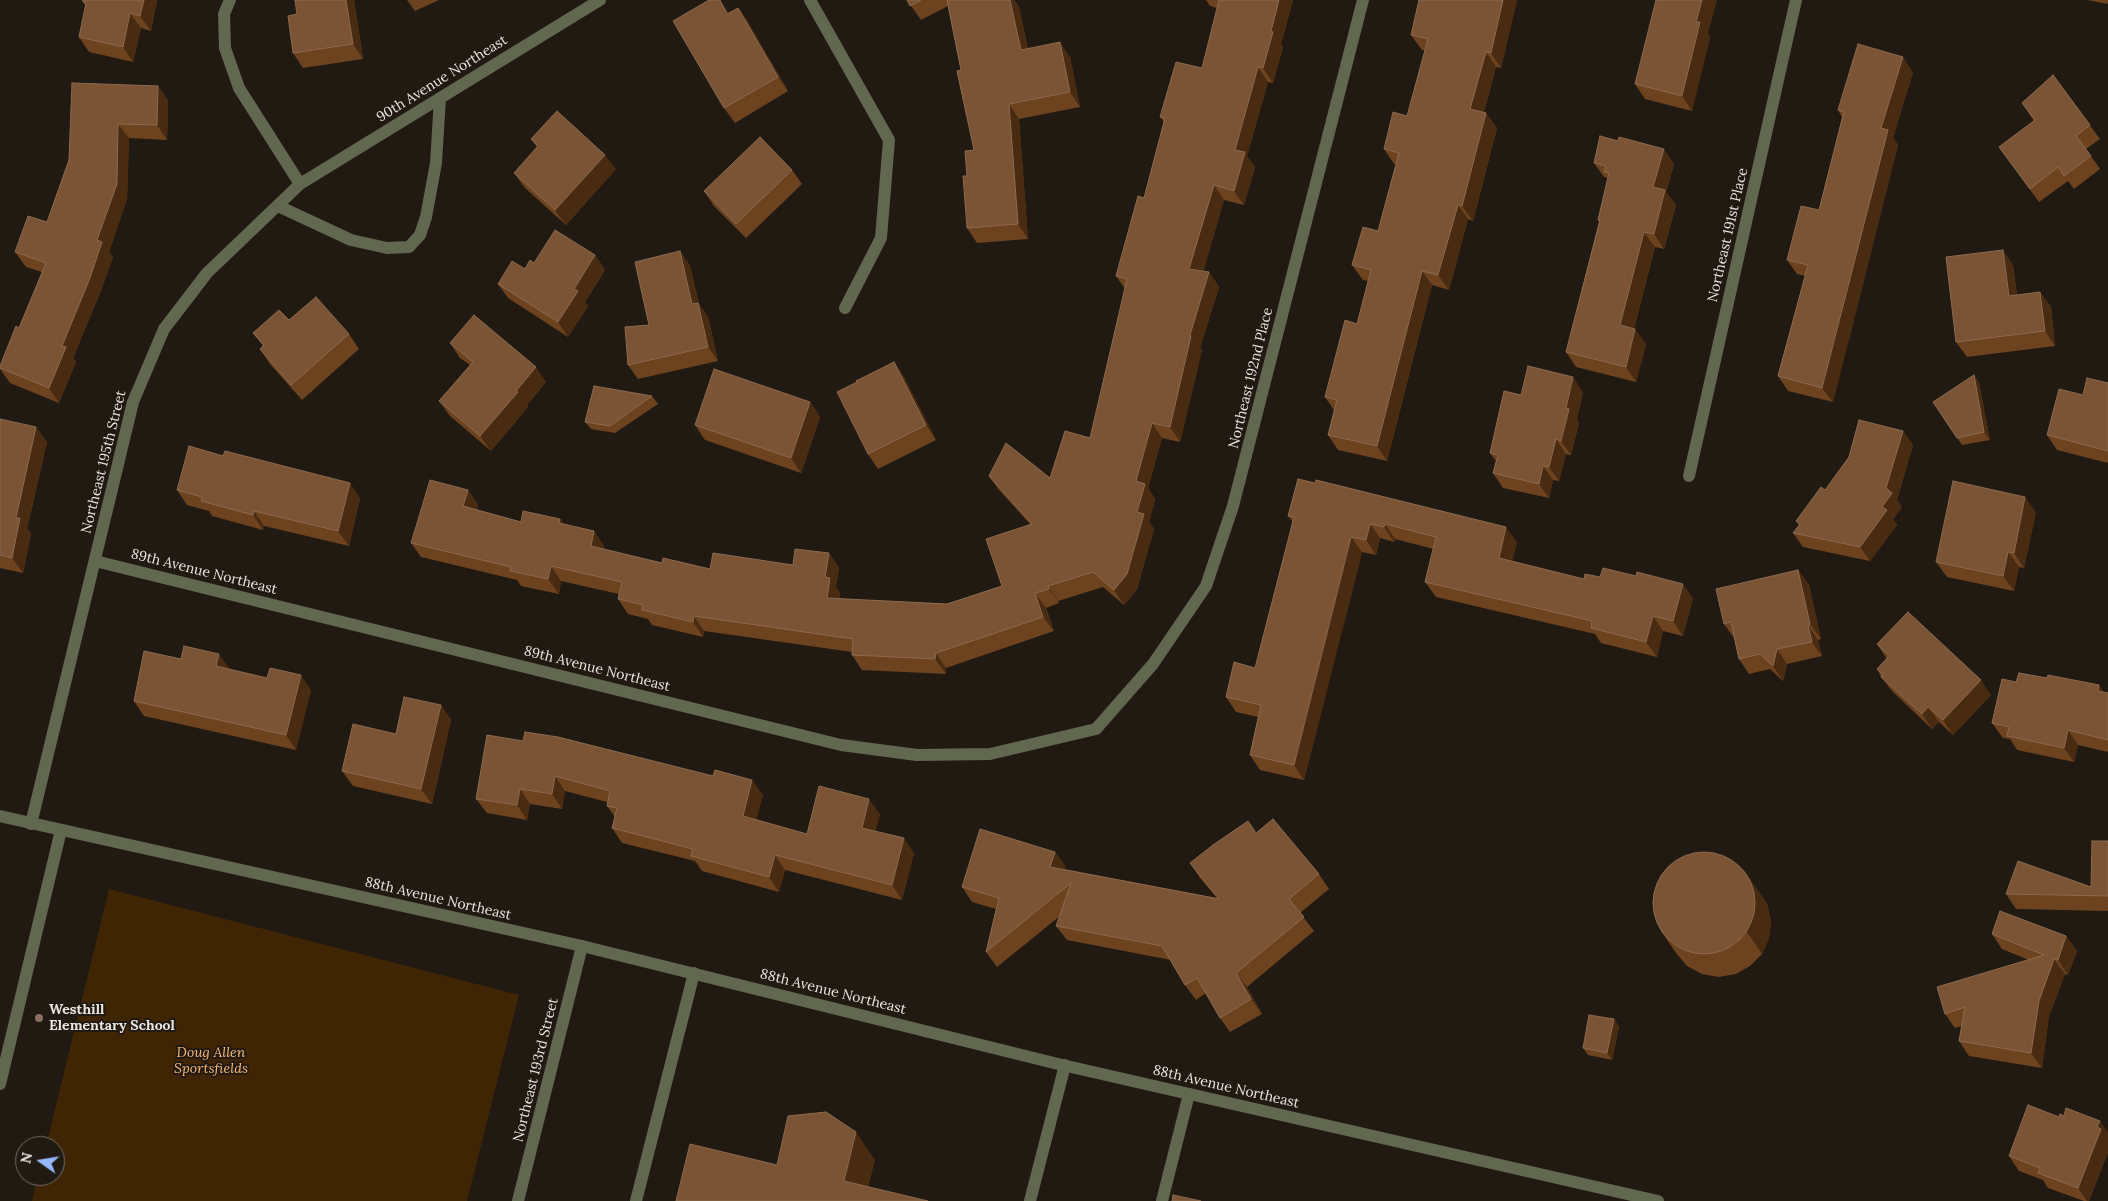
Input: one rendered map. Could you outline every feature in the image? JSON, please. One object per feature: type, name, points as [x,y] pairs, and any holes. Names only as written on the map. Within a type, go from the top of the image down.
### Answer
[{"type":"street","points":[[230,0],[224,14],[225,48],[239,88],[300,184]]},
{"type":"street","name":"90th Avenue Northeast","points":[[300,184],[600,0]]},
{"type":"street","points":[[810,0],[889,140],[881,238],[845,308]]},
{"type":"street","name":"Northeast 192nd Place","points":[[1096,729],[1153,664],[1206,586],[1233,506],[1362,0]]},
{"type":"street","name":"Northeast 191st Place","points":[[1689,476],[1796,0]]},
{"type":"street","points":[[278,206],[351,240],[387,248],[409,247],[420,235],[426,217],[436,163],[440,98]]},
{"type":"street","name":"Northeast 195th Street","points":[[31,824],[133,402],[164,330],[208,273],[300,184]]},
{"type":"street","name":"89th Avenue Northeast","points":[[95,561],[841,745],[917,755],[990,754],[1096,729]]},
{"type":"street","name":"88th Avenue Northeast","points":[[0,816],[582,946],[1065,1065],[1658,1201]]},
{"type":"street","points":[[0,1084],[3,1060],[61,830]]},
{"type":"street","name":"Northeast 193rd Street","points":[[518,1201],[582,946]]},
{"type":"street","points":[[636,1201],[694,974]]},
{"type":"street","points":[[1030,1201],[1065,1065]]},
{"type":"street","points":[[1162,1201],[1189,1094]]},
{"type":"green space","name":"Doug Allen Sportsfields","points":[[109,889],[519,995],[467,1201],[32,1201],[36,1186],[65,1186],[65,1136],[48,1136]]},
{"type":"building","points":[[83,0],[144,0],[140,16],[130,13],[123,47],[79,37],[86,3]]},
{"type":"building","points":[[295,0],[346,0],[353,44],[293,53],[288,16],[297,14]]},
{"type":"building","points":[[709,0],[720,0],[727,14],[738,8],[778,77],[724,108],[673,21]]},
{"type":"building","points":[[907,0],[921,0],[910,6]]},
{"type":"building","points":[[947,0],[1010,0],[1021,50],[1060,42],[1070,92],[1009,104],[1018,224],[967,228],[963,176],[967,176],[965,151],[974,150],[957,71],[961,70]]},
{"type":"building","points":[[1219,0],[1279,0],[1263,68],[1258,67],[1235,150],[1245,152],[1234,191],[1214,185],[1189,269],[1209,272],[1190,335],[1170,427],[1152,423],[1136,481],[1145,484],[1137,512],[1144,514],[1127,574],[1114,590],[1093,572],[1048,586],[1049,589],[1035,593],[1043,617],[936,653],[935,659],[852,655],[853,639],[694,616],[693,622],[642,610],[643,605],[618,599],[622,582],[551,566],[548,579],[510,571],[511,567],[411,543],[430,480],[468,490],[463,506],[521,522],[523,511],[560,519],[559,523],[594,531],[591,546],[662,563],[663,558],[710,569],[713,553],[793,565],[795,549],[829,553],[825,577],[830,578],[827,598],[947,604],[1002,586],[986,539],[1032,524],[989,476],[1006,443],[1050,478],[1065,431],[1090,438],[1127,279],[1116,276],[1138,196],[1144,198],[1165,118],[1160,117],[1176,62],[1202,68]]},
{"type":"building","points":[[1419,0],[1503,0],[1491,53],[1486,52],[1470,109],[1486,113],[1462,206],[1458,205],[1438,275],[1422,271],[1377,446],[1328,435],[1337,400],[1325,397],[1345,320],[1357,324],[1371,270],[1352,265],[1363,227],[1378,231],[1399,153],[1384,149],[1393,112],[1407,116],[1428,39],[1411,35]]},
{"type":"building","points":[[1656,0],[1702,0],[1696,22],[1700,22],[1682,96],[1635,84]]},
{"type":"building","points":[[1858,44],[1903,57],[1881,128],[1888,130],[1822,388],[1778,376],[1808,265],[1787,260],[1801,206],[1819,210],[1844,112],[1838,110]]},
{"type":"building","points":[[2053,75],[2090,125],[2076,136],[2091,156],[2064,176],[2058,167],[2030,189],[1999,147],[2035,120],[2022,103]]},
{"type":"building","points":[[72,83],[158,86],[157,125],[118,124],[117,184],[97,240],[102,242],[90,278],[62,346],[66,347],[49,388],[0,368],[0,366],[16,326],[19,328],[46,263],[15,252],[28,216],[47,222],[69,160]]},
{"type":"building","points":[[557,111],[605,155],[555,210],[514,173],[538,146],[531,139]]},
{"type":"building","points":[[1600,136],[1618,141],[1619,137],[1664,149],[1653,187],[1665,190],[1654,234],[1644,232],[1620,325],[1635,329],[1626,367],[1566,352],[1600,220],[1598,220],[1609,173],[1604,172],[1606,166],[1594,163]]},
{"type":"building","points":[[760,137],[792,170],[736,224],[704,191]]},
{"type":"building","points":[[555,230],[595,255],[574,289],[578,291],[558,322],[498,284],[512,261],[525,269],[530,260],[534,263]]},
{"type":"building","points":[[2003,250],[2009,296],[2040,292],[2045,331],[1956,342],[1946,257]]},
{"type":"building","points":[[680,251],[692,304],[698,303],[708,347],[628,365],[625,327],[649,325],[635,262]]},
{"type":"building","points":[[316,297],[349,334],[291,385],[260,349],[264,345],[253,333],[279,310],[289,320]]},
{"type":"building","points":[[474,315],[536,367],[516,391],[518,392],[480,436],[439,401],[473,362],[450,343]]},
{"type":"building","points":[[894,362],[926,425],[868,454],[837,392]]},
{"type":"building","points":[[1528,366],[1573,377],[1566,408],[1569,409],[1561,441],[1556,439],[1549,467],[1543,466],[1539,484],[1493,473],[1498,455],[1490,453],[1504,391],[1521,395]]},
{"type":"building","points":[[714,369],[810,402],[791,458],[695,425]]},
{"type":"building","points":[[1974,375],[1984,432],[1957,438],[1933,402]]},
{"type":"building","points":[[2087,378],[2108,383],[2108,451],[2047,435],[2059,389],[2083,395]]},
{"type":"building","points":[[594,386],[652,396],[610,426],[585,422]]},
{"type":"building","points":[[0,419],[36,427],[16,518],[20,518],[12,558],[0,555]]},
{"type":"building","points":[[1859,420],[1903,431],[1886,488],[1892,493],[1882,507],[1887,510],[1860,547],[1793,533],[1800,524],[1796,521],[1821,487],[1825,490],[1849,457]]},
{"type":"building","points":[[189,446],[223,456],[225,451],[350,483],[338,531],[254,511],[253,515],[201,501],[202,497],[177,490]]},
{"type":"building","points":[[1298,479],[1315,483],[1316,480],[1506,527],[1499,558],[1584,579],[1585,574],[1600,577],[1603,568],[1636,576],[1637,572],[1683,584],[1673,621],[1653,616],[1646,642],[1591,628],[1592,621],[1425,582],[1436,537],[1385,524],[1384,527],[1370,524],[1366,540],[1351,537],[1294,765],[1250,755],[1261,705],[1226,697],[1234,662],[1255,668],[1294,517],[1288,516]]},
{"type":"building","points":[[1953,481],[2025,497],[2014,553],[2008,552],[2003,576],[1936,562]]},
{"type":"building","points":[[1798,570],[1812,642],[1777,649],[1773,666],[1760,654],[1739,659],[1731,622],[1724,624],[1716,589]]},
{"type":"building","points":[[1908,612],[1981,680],[1943,720],[1928,707],[1922,714],[1881,677],[1883,675],[1877,669],[1889,656],[1877,644]]},
{"type":"building","points":[[184,646],[219,654],[216,666],[267,678],[270,668],[301,675],[286,735],[134,701],[144,651],[181,659]]},
{"type":"building","points":[[2019,673],[2047,678],[2048,675],[2099,685],[2098,691],[2108,693],[2108,740],[2068,730],[2064,748],[2007,736],[2009,727],[1992,723],[2002,679],[2016,682]]},
{"type":"building","points":[[404,697],[441,705],[421,789],[342,771],[353,724],[396,734]]},
{"type":"building","points":[[525,732],[558,737],[713,776],[715,770],[752,780],[743,816],[807,834],[819,786],[869,799],[862,828],[904,838],[892,885],[775,855],[769,877],[691,856],[693,849],[612,828],[617,808],[607,806],[610,791],[555,776],[552,794],[520,789],[517,805],[476,799],[487,735],[523,741]]},
{"type":"building","points":[[1273,819],[1319,874],[1289,899],[1304,917],[1236,973],[1251,999],[1220,1018],[1197,978],[1185,985],[1162,946],[1056,926],[1071,883],[986,952],[999,898],[962,887],[980,829],[1055,852],[1050,867],[1219,899],[1190,863],[1248,821],[1256,833]]},
{"type":"building","points":[[2092,841],[2108,841],[2108,896],[2006,894],[2018,861],[2091,887]]},
{"type":"building","points":[[1704,852],[1724,856],[1740,867],[1751,883],[1755,903],[1751,923],[1740,939],[1724,950],[1704,954],[1684,950],[1668,939],[1657,923],[1653,903],[1657,883],[1668,867],[1684,856]]},
{"type":"building","points":[[2000,911],[2066,936],[2058,960],[2054,959],[2039,1001],[2031,1053],[1959,1041],[1965,1007],[1945,1014],[1937,987],[2044,955],[1992,934]]},
{"type":"building","points":[[1589,1015],[1614,1019],[1607,1053],[1583,1048]]},
{"type":"building","points":[[2028,1105],[2059,1117],[2060,1114],[2064,1116],[2066,1108],[2100,1121],[2097,1127],[2101,1129],[2078,1188],[2038,1173],[2040,1168],[2009,1156]]},
{"type":"building","points":[[826,1112],[856,1132],[844,1181],[928,1201],[676,1201],[690,1144],[777,1165],[788,1116]]},
{"type":"building","points":[[1173,1195],[1201,1201],[1172,1201]]},
{"type":"place","name":"Westhill Elementary School","points":[[39,1018]]}]
